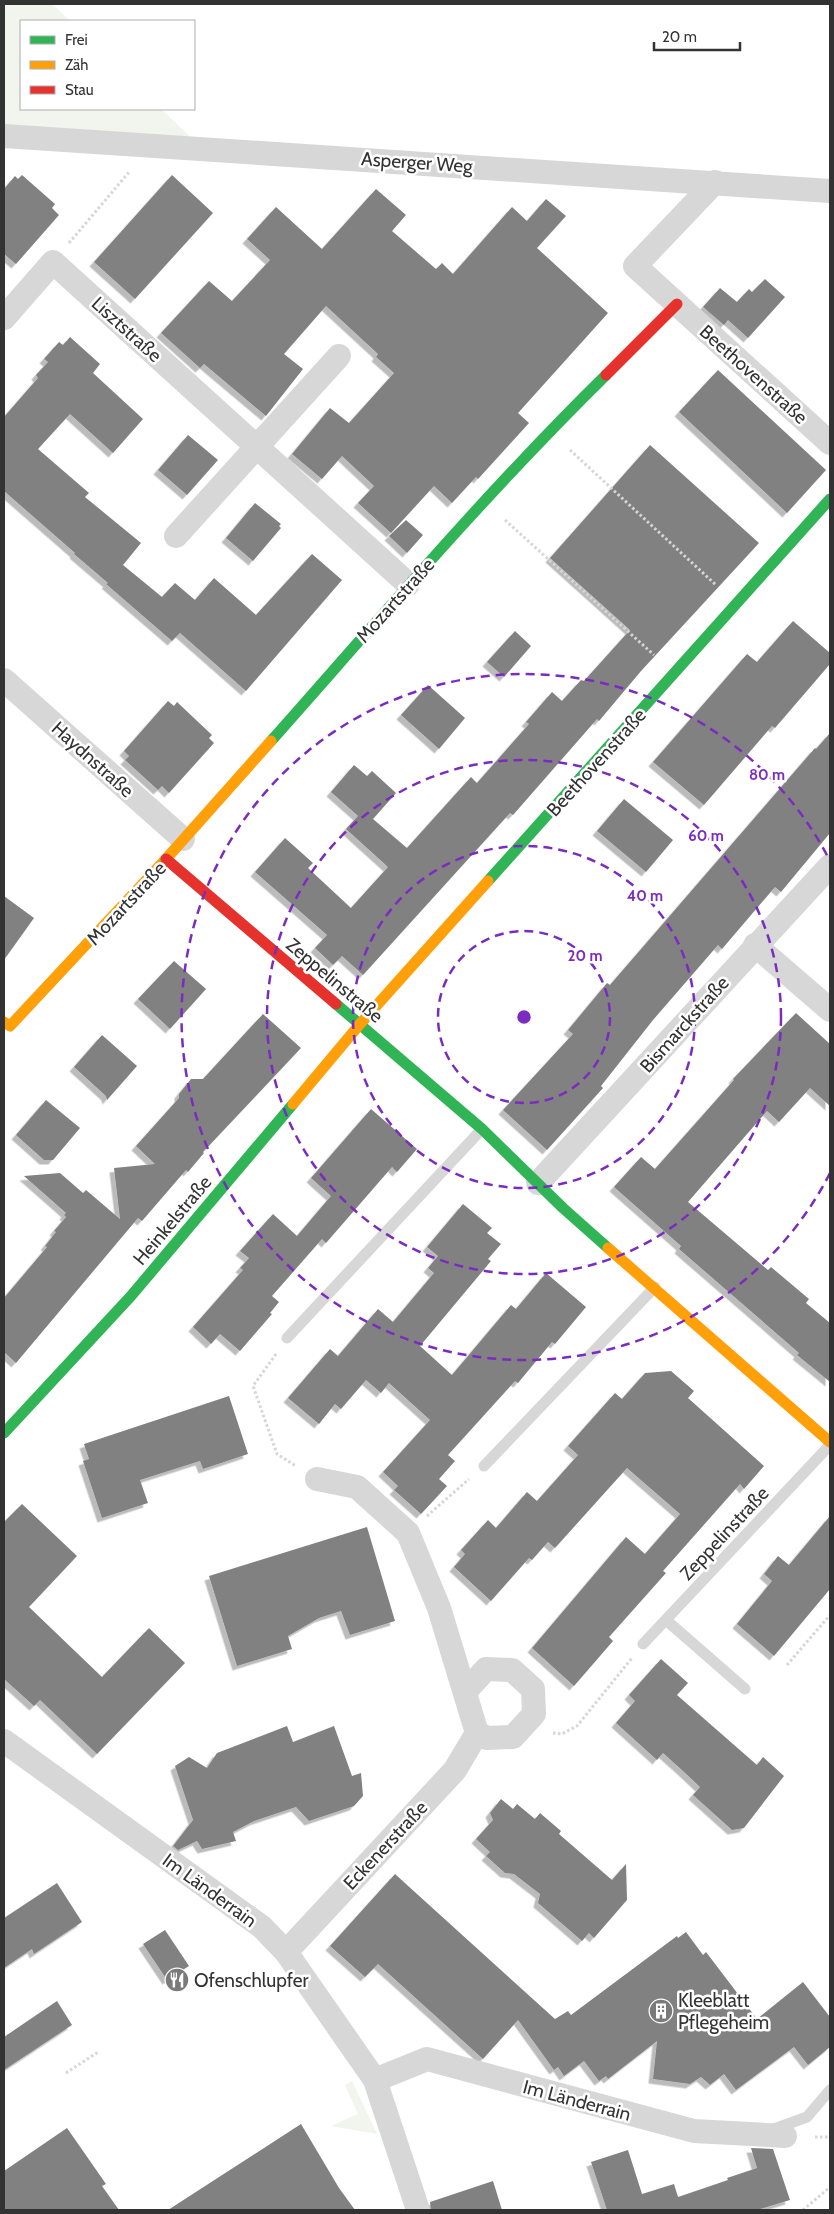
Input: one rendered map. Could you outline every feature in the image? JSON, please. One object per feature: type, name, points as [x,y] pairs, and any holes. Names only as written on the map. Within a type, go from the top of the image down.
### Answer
[{"type":"street","name":"Asperger Weg","points":[[4,136],[830,190]]},
{"type":"street","points":[[677,304],[635,266],[715,182]]},
{"type":"street","points":[[4,318],[53,262]]},
{"type":"street","name":"Lisztstraße","points":[[53,262],[408,584]]},
{"type":"street","name":"Mozartstraße","points":[[6,1027],[166,858],[408,584],[484,501],[549,431],[677,304]]},
{"type":"street","name":"Beethovenstraße","points":[[677,304],[830,443]]},
{"type":"street","points":[[176,536],[339,356]]},
{"type":"street","name":"Beethovenstraße","points":[[360,1024],[830,499]]},
{"type":"street","name":"Haydnstraße","points":[[4,680],[183,838]]},
{"type":"street","name":"Zeppelinstraße","points":[[166,858],[482,1129],[563,1208],[655,1286],[830,1442]]},
{"type":"street","name":"Bismarckstraße","points":[[538,1183],[755,945],[830,866]]},
{"type":"street","points":[[755,945],[830,1010]]},
{"type":"street","name":"Heinkelstraße","points":[[4,1433],[131,1296],[360,1024]]},
{"type":"street","points":[[317,1480],[357,1487],[408,1533],[439,1608],[477,1733],[487,1738],[513,1737],[534,1714],[533,1689],[512,1670],[486,1670],[465,1692]]},
{"type":"street","name":"Eckenerstraße","points":[[286,1952],[454,1770],[477,1733]]},
{"type":"street","name":"Im Länderrain","points":[[4,1741],[262,1927],[286,1952],[375,2080],[418,2210]]},
{"type":"street","name":"Im Länderrain","points":[[375,2080],[427,2059],[694,2131],[785,2136]]},
{"type":"lane","points":[[287,1338],[482,1129]]},
{"type":"lane","points":[[484,1466],[655,1286]]},
{"type":"lane","name":"Zeppelinstraße","points":[[643,1644],[830,1446]]},
{"type":"lane","points":[[666,1620],[744,1689]]},
{"type":"lane","points":[[760,2134],[807,2117],[830,2090]]},
{"type":"path","points":[[53,262],[150,145]]},
{"type":"path","points":[[549,431],[737,605]]},
{"type":"path","points":[[484,501],[675,674]]},
{"type":"path","points":[[287,1338],[253,1386],[276,1454],[317,1480]]},
{"type":"path","points":[[408,1533],[484,1466]]},
{"type":"path","points":[[786,1665],[830,1615]]},
{"type":"path","points":[[528,1721],[546,1732],[562,1734],[577,1726],[643,1644]]},
{"type":"path","points":[[66,2073],[98,2052]]},
{"type":"path","points":[[804,2210],[830,2186]]},
{"type":"shaded area","points":[[4,4],[52,4],[69,20],[20,20],[20,110],[162,110],[202,148],[4,136]]},
{"type":"shaded area","points":[[352,2081],[377,2134],[331,2126],[358,2114],[345,2085]]},
{"type":"building","points":[[22,175],[55,204],[52,208],[59,215],[16,264],[4,254],[4,189],[15,176],[18,179]]},
{"type":"building","points":[[172,175],[213,213],[135,299],[94,262]]},
{"type":"building","points":[[376,189],[406,215],[392,231],[436,269],[442,263],[453,274],[512,207],[527,221],[546,199],[566,216],[537,248],[608,313],[518,413],[529,423],[478,479],[476,477],[452,503],[434,486],[391,533],[358,503],[374,486],[342,456],[322,479],[292,454],[330,408],[349,423],[394,373],[376,357],[378,354],[326,306],[284,354],[303,369],[266,416],[204,364],[200,368],[161,333],[209,281],[232,301],[270,260],[247,239],[276,207],[322,249]]},
{"type":"building","points":[[765,279],[785,297],[748,338],[728,320],[724,325],[703,307],[720,288],[737,302],[749,289],[752,292]]},
{"type":"building","points":[[70,337],[100,364],[93,373],[143,419],[113,453],[70,414],[38,449],[89,493],[85,497],[141,543],[123,565],[162,597],[175,583],[195,600],[214,578],[256,615],[312,554],[342,580],[246,691],[180,633],[172,641],[4,491],[4,417],[38,378],[36,375],[48,362],[44,359],[59,342],[63,345]]},
{"type":"building","points":[[718,370],[826,470],[787,513],[679,412]]},
{"type":"building","points":[[188,435],[218,460],[187,495],[158,470]]},
{"type":"building","points":[[650,445],[759,543],[641,671],[599,721],[597,719],[513,815],[510,813],[363,975],[342,956],[333,965],[315,948],[327,935],[255,872],[285,838],[313,863],[308,868],[351,908],[388,867],[346,829],[358,816],[331,792],[354,765],[367,776],[372,771],[396,793],[373,819],[407,848],[471,777],[477,783],[529,724],[526,722],[552,692],[562,701],[581,680],[584,681],[630,630],[550,558]]},
{"type":"building","points":[[255,503],[281,524],[279,526],[281,528],[253,561],[226,538]]},
{"type":"building","points":[[406,520],[423,535],[407,553],[389,536]]},
{"type":"building","points":[[793,621],[830,653],[830,664],[775,728],[772,726],[704,805],[653,762],[747,654],[757,662]]},
{"type":"building","points":[[515,631],[531,646],[504,677],[487,662]]},
{"type":"building","points":[[428,685],[465,718],[439,749],[401,715]]},
{"type":"building","points":[[168,701],[174,706],[177,702],[212,735],[209,738],[214,743],[169,793],[162,786],[158,790],[125,760],[129,756],[124,751]]},
{"type":"building","points":[[830,733],[830,833],[781,892],[775,887],[722,949],[718,945],[653,1020],[601,1086],[603,1088],[547,1150],[503,1110],[573,1034],[568,1030],[607,983],[610,985]]},
{"type":"building","points":[[624,799],[673,840],[646,872],[597,831]]},
{"type":"building","points":[[4,896],[34,918],[4,960]]},
{"type":"building","points":[[174,961],[206,989],[170,1029],[138,999]]},
{"type":"building","points":[[796,1013],[830,1044],[830,1106],[810,1088],[779,1122],[767,1111],[688,1202],[768,1270],[771,1267],[809,1299],[806,1303],[830,1323],[830,1382],[797,1355],[799,1353],[679,1249],[681,1246],[614,1187],[641,1157],[655,1169],[733,1079]]},
{"type":"building","points":[[263,1014],[301,1048],[203,1152],[188,1172],[186,1170],[142,1221],[138,1218],[16,1363],[4,1352],[4,1298],[47,1247],[45,1246],[56,1232],[54,1231],[66,1217],[64,1215],[66,1213],[24,1176],[60,1173],[83,1193],[86,1190],[120,1219],[114,1168],[155,1164],[136,1146],[179,1098],[179,1094],[191,1079],[203,1079]]},
{"type":"building","points":[[102,1035],[137,1066],[107,1100],[106,1096],[74,1067]]},
{"type":"building","points":[[46,1100],[80,1128],[53,1160],[44,1160],[16,1135]]},
{"type":"building","points":[[371,1109],[417,1149],[397,1172],[392,1167],[326,1243],[322,1239],[272,1296],[279,1302],[270,1313],[272,1314],[240,1351],[220,1334],[211,1344],[193,1327],[243,1270],[240,1268],[249,1258],[240,1251],[273,1214],[297,1236],[331,1196],[311,1178]]},
{"type":"building","points":[[463,1204],[492,1228],[487,1233],[501,1244],[488,1259],[491,1261],[420,1346],[452,1375],[511,1305],[516,1309],[546,1273],[586,1307],[555,1344],[552,1342],[518,1383],[515,1381],[448,1455],[455,1461],[439,1479],[447,1486],[421,1514],[394,1490],[398,1486],[383,1472],[430,1420],[389,1383],[381,1393],[366,1380],[341,1409],[335,1404],[319,1424],[288,1398],[330,1349],[338,1356],[378,1309],[393,1322],[434,1273],[428,1268],[438,1256],[427,1247]]},
{"type":"building","points":[[671,1371],[694,1391],[688,1398],[764,1466],[744,1489],[740,1484],[663,1571],[666,1573],[609,1637],[613,1641],[574,1686],[532,1648],[626,1537],[645,1554],[680,1514],[627,1468],[555,1548],[548,1542],[532,1560],[529,1558],[491,1601],[454,1567],[465,1554],[461,1550],[488,1520],[496,1528],[527,1492],[537,1501],[578,1455],[568,1446],[615,1393],[622,1399],[645,1373]]},
{"type":"building","points":[[229,1396],[248,1454],[203,1469],[200,1461],[140,1480],[148,1503],[102,1518],[83,1461],[89,1459],[84,1444]]},
{"type":"building","points":[[22,1504],[77,1556],[29,1607],[102,1677],[149,1628],[185,1663],[97,1754],[40,1700],[34,1706],[4,1679],[4,1522]]},
{"type":"building","points":[[830,1516],[830,1589],[774,1656],[737,1624],[772,1581],[764,1574],[778,1556],[789,1565]]},
{"type":"building","points":[[367,1527],[395,1621],[350,1635],[341,1611],[319,1618],[288,1636],[292,1649],[237,1666],[209,1576]]},
{"type":"building","points":[[661,1659],[688,1683],[677,1695],[757,1765],[763,1757],[784,1776],[744,1828],[732,1830],[693,1795],[700,1787],[683,1771],[663,1753],[657,1760],[616,1723],[635,1701],[629,1695]]},
{"type":"building","points":[[287,1726],[293,1742],[334,1726],[352,1776],[361,1773],[363,1796],[354,1806],[309,1821],[296,1807],[254,1821],[233,1832],[236,1841],[202,1849],[197,1841],[178,1850],[173,1846],[193,1820],[175,1766],[189,1757],[207,1768],[217,1753]]},
{"type":"building","points":[[501,1799],[513,1809],[517,1804],[535,1819],[540,1813],[561,1831],[559,1834],[612,1880],[626,1864],[627,1900],[594,1938],[589,1933],[582,1941],[538,1903],[540,1894],[514,1874],[505,1873],[486,1856],[490,1852],[476,1839],[493,1820],[490,1813]]},
{"type":"building","points":[[395,1874],[555,2019],[568,2011],[571,2015],[677,1936],[678,1938],[686,1932],[703,1955],[706,1952],[757,2019],[803,1982],[830,2017],[830,2047],[808,2065],[794,2047],[736,2090],[724,2074],[710,2085],[701,2077],[690,2084],[653,2079],[657,2041],[608,2079],[606,2076],[599,2081],[584,2061],[564,2076],[558,2067],[554,2070],[518,2020],[483,2059],[378,1964],[365,1977],[330,1946]]},
{"type":"building","points":[[57,1883],[82,1922],[34,1954],[32,1949],[4,1968],[4,1918]]},
{"type":"building","points":[[165,1930],[189,1966],[167,1980],[143,1944]]},
{"type":"building","points":[[57,2001],[72,2025],[4,2070],[4,2037]]},
{"type":"building","points":[[301,2124],[339,2188],[355,2210],[168,2210]]},
{"type":"building","points":[[67,2128],[106,2184],[102,2186],[119,2210],[4,2210],[4,2171]]},
{"type":"building","points":[[751,2148],[773,2149],[790,2200],[757,2210],[607,2210],[591,2162],[628,2150],[642,2194],[674,2184],[678,2197],[757,2168]]},
{"type":"building","points":[[493,2181],[502,2210],[431,2210],[430,2202]]},
{"type":"traffic: fast","points":[[271,741],[477,509],[606,375]]},
{"type":"traffic: fast","points":[[488,881],[830,499]]},
{"type":"traffic: fast","points":[[336,1004],[482,1129],[563,1208],[608,1248]]},
{"type":"traffic: fast","points":[[4,1433],[131,1296],[293,1104]]},
{"type":"traffic: slow","points":[[4,1022],[10,1026],[166,859],[271,741]]},
{"type":"traffic: slow","points":[[293,1104],[360,1024],[488,881]]},
{"type":"traffic: slow","points":[[608,1248],[830,1442]]},
{"type":"traffic: jam","points":[[606,375],[677,304]]},
{"type":"traffic: jam","points":[[166,859],[336,1004]]},
{"type":"place","name":"Ofenschlupfer","points":[[177,1980]]},
{"type":"place","name":"Kleeblatt Pflegeheim","points":[[661,2011]]}]
